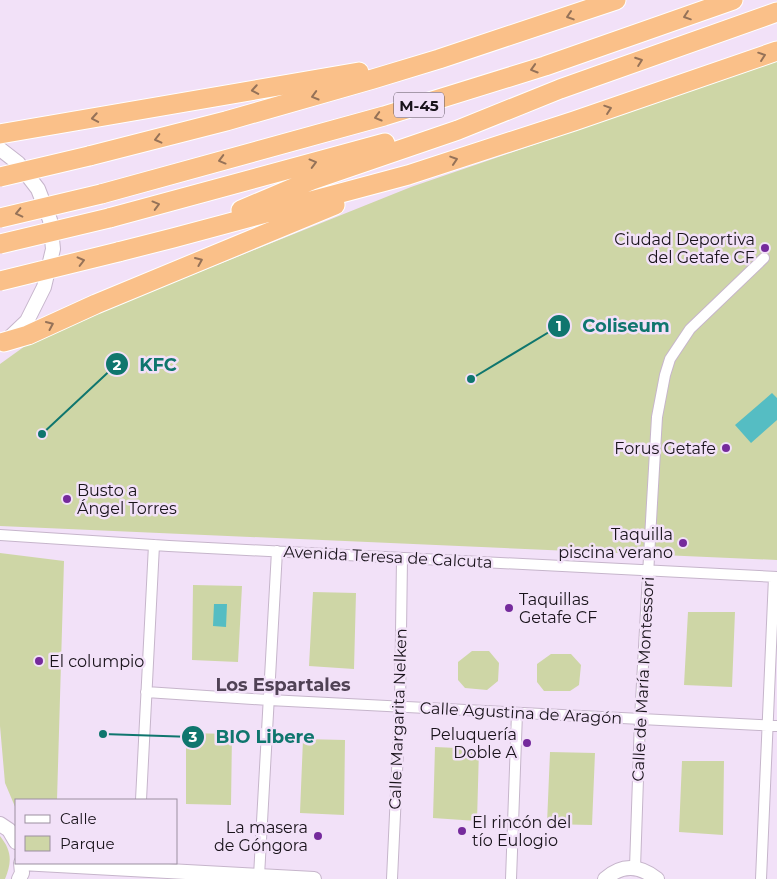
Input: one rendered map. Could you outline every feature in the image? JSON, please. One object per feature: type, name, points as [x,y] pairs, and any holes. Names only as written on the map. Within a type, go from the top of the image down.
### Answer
[{"type":"highway","points":[[0,177],[226,121],[439,59],[616,0]]},
{"type":"highway","name":"M-45","points":[[0,218],[101,194],[384,116],[545,66],[733,0]]},
{"type":"highway","name":"M-45","points":[[0,244],[109,218],[394,141],[560,89],[777,12]]},
{"type":"highway","points":[[0,134],[368,70],[475,47]]},
{"type":"highway","points":[[0,281],[173,238],[408,175],[574,121],[777,51]]},
{"type":"highway","points":[[173,238],[312,180],[458,130],[560,89]]},
{"type":"highway","points":[[2,343],[28,335],[96,304],[408,175]]},
{"type":"street","points":[[0,149],[18,163],[38,189],[50,220],[53,249],[44,287],[27,321],[2,343]]},
{"type":"street","name":"Calle de María Montessori","points":[[635,868],[640,719],[657,417],[665,375],[670,359],[690,329],[764,258]]},
{"type":"street","name":"Avenida Teresa de Calcuta","points":[[0,535],[154,545],[775,577]]},
{"type":"street","points":[[141,799],[154,545]]},
{"type":"street","points":[[259,876],[277,551]]},
{"type":"street","name":"Calle Margarita Nelken","points":[[392,879],[400,707],[402,558]]},
{"type":"street","points":[[761,879],[772,726],[775,577]]},
{"type":"street","name":"Calle Agustina de Aragón","points":[[146,692],[772,726]]},
{"type":"street","points":[[510,879],[517,713]]},
{"type":"street","points":[[0,824],[9,830],[15,840]]},
{"type":"street","points":[[19,879],[22,873],[21,864]]},
{"type":"street","points":[[60,864],[137,866],[314,879]]},
{"type":"street","points":[[605,879],[620,870],[629,868],[640,869],[657,879]]},
{"type":"green space","points":[[777,58],[777,560],[0,526],[0,364],[32,341],[411,187]]},
{"type":"green space","points":[[0,553],[64,561],[57,799],[15,799],[15,807],[5,783],[0,726]]},
{"type":"green space","points":[[193,585],[242,586],[238,662],[192,660]]},
{"type":"green space","points":[[313,592],[356,593],[354,669],[309,666]]},
{"type":"green space","points":[[688,612],[735,612],[732,687],[684,685]]},
{"type":"green space","points":[[472,651],[489,651],[499,663],[498,681],[487,690],[465,688],[458,680],[458,662]]},
{"type":"green space","points":[[551,654],[571,654],[581,665],[579,685],[570,691],[544,691],[537,682],[537,664]]},
{"type":"green space","points":[[186,733],[232,734],[231,805],[186,804]]},
{"type":"green space","points":[[303,739],[345,740],[344,815],[300,813]]},
{"type":"green space","points":[[435,747],[479,749],[477,821],[433,818]]},
{"type":"green space","points":[[550,752],[595,753],[592,825],[547,824]]},
{"type":"green space","points":[[682,761],[724,761],[723,835],[679,832]]},
{"type":"green space","points":[[0,836],[7,847],[10,857],[5,879],[0,879]]},
{"type":"shaded area","points":[[772,393],[777,398],[777,420],[751,443],[735,425]]},
{"type":"shaded area","points":[[214,604],[227,604],[226,627],[213,626]]},
{"type":"place","name":"Ciudad Deportiva del Getafe CF","points":[[765,248]]},
{"type":"place","name":"Coliseum","points":[[471,379]]},
{"type":"place","name":"KFC","points":[[42,434]]},
{"type":"place","name":"Forus Getafe","points":[[726,448]]},
{"type":"place","name":"Busto a Ángel Torres","points":[[67,499]]},
{"type":"place","name":"Taquilla piscina verano","points":[[683,543]]},
{"type":"place","name":"Taquillas Getafe CF","points":[[509,608]]},
{"type":"place","name":"El columpio","points":[[39,661]]},
{"type":"place","name":"BIO Libere","points":[[103,734]]},
{"type":"place","name":"Peluquería Doble A","points":[[527,743]]},
{"type":"place","name":"El rincón del tío Eulogio","points":[[462,831]]},
{"type":"place","name":"La masera de Góngora","points":[[318,836]]},
{"type":"district","name":"Los Espartales","points":[[283,685]]}]
